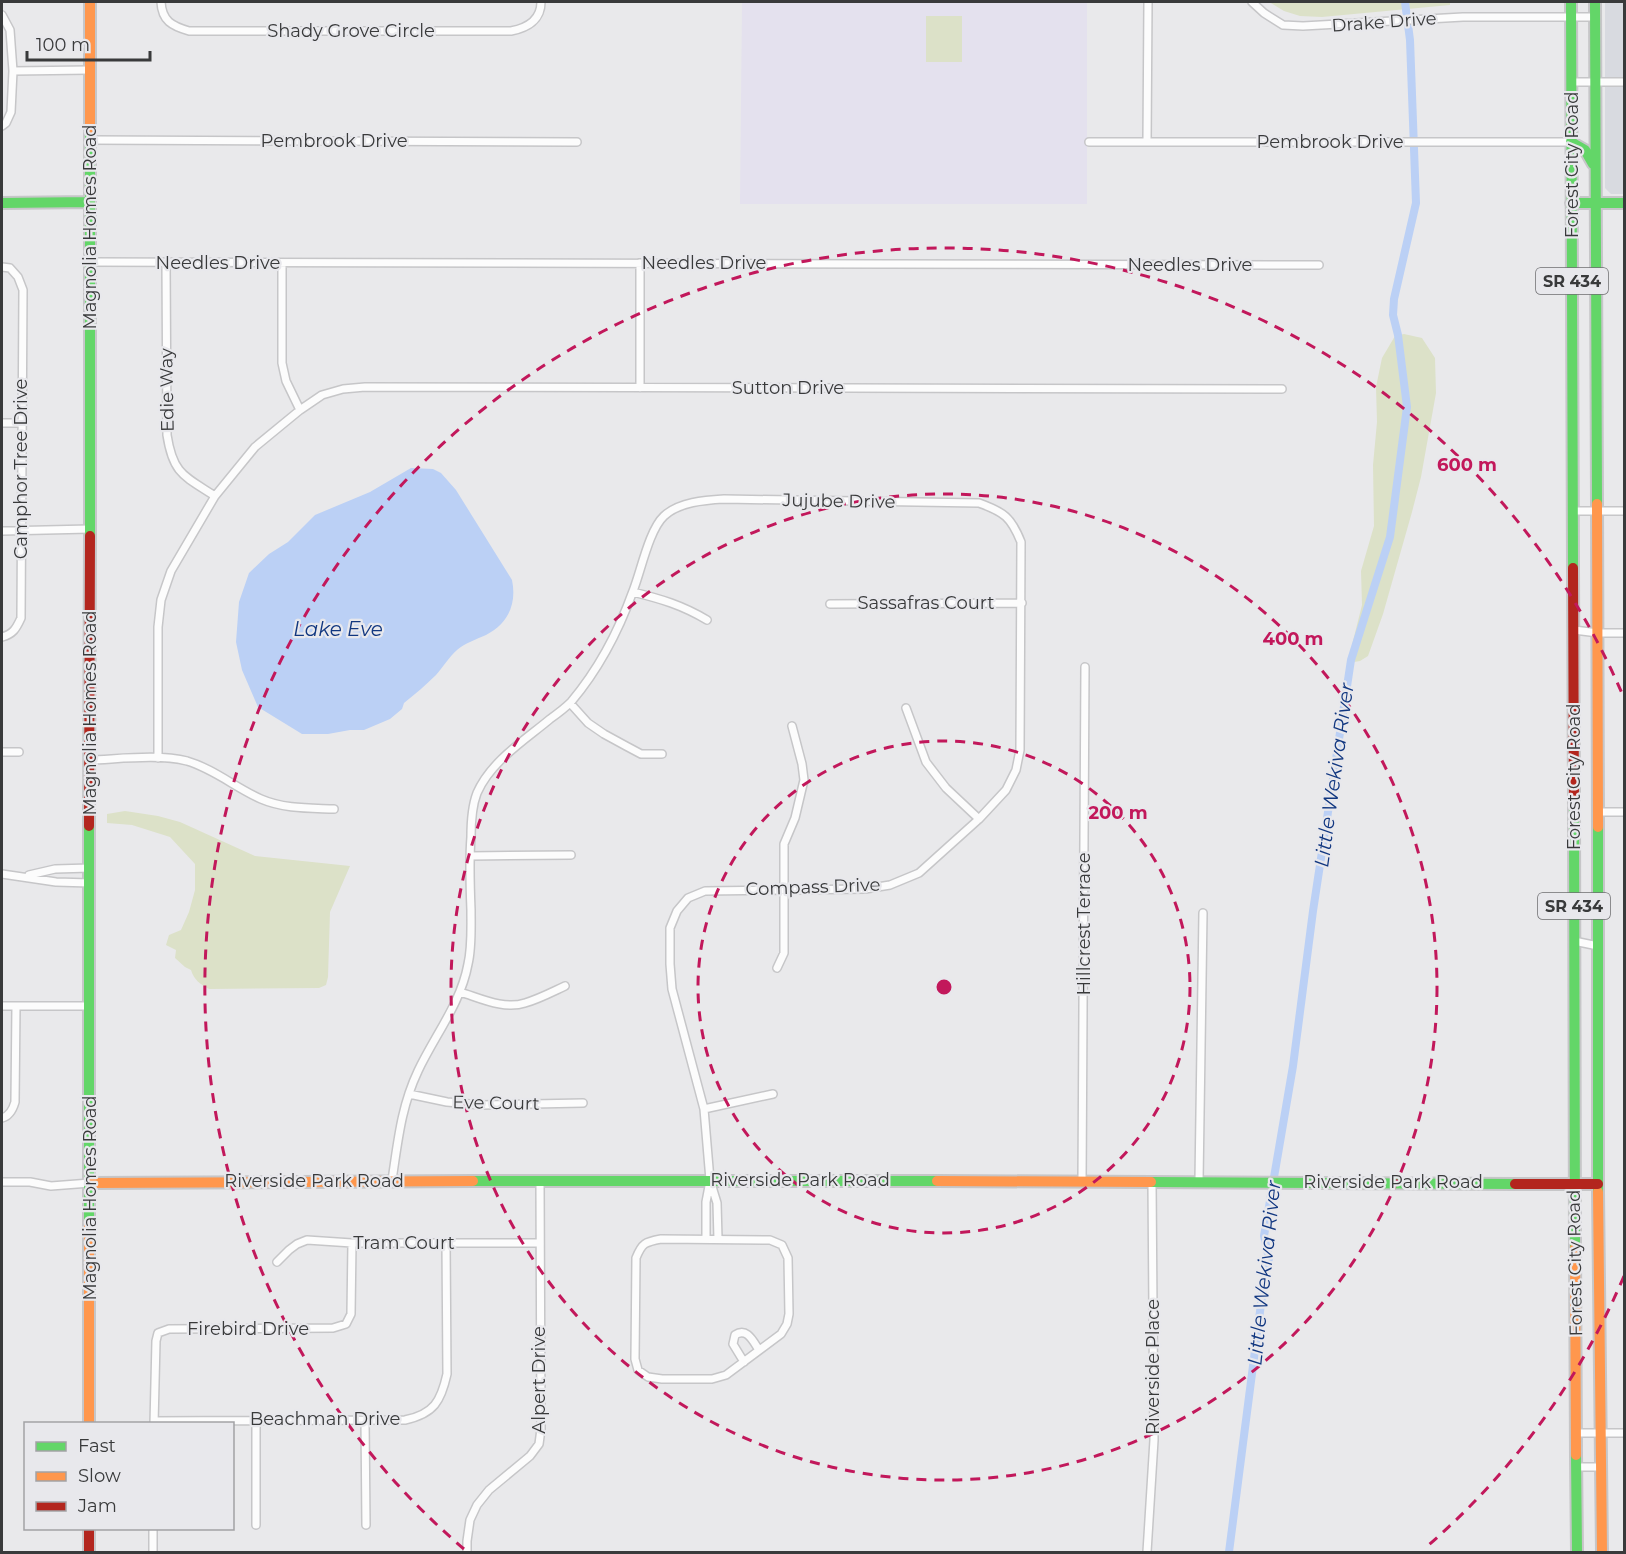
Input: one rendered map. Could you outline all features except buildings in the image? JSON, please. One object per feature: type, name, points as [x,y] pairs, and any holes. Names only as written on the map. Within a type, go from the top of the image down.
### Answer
[{"type":"main road","name":"Magnolia Homes Road","points":[[89,1422],[90,2]]},
{"type":"main road","name":"Forest City Road","points":[[1571,2],[1577,1552]]},
{"type":"main road","name":"Forest City Road","points":[[1595,2],[1598,1184],[1602,1552]]},
{"type":"main road","points":[[1571,142],[1581,145],[1588,153],[1596,170]]},
{"type":"main road","points":[[2,202],[90,202]]},
{"type":"main road","points":[[1571,203],[1624,203]]},
{"type":"main road","name":"Riverside Park Road","points":[[90,1183],[710,1179],[1598,1184]]},
{"type":"main road","points":[[89,1530],[89,1552]]},
{"type":"street","name":"Shady Grove Circle","points":[[161,2],[165,18],[174,27],[189,31],[511,31],[524,29],[535,21],[541,2]]},
{"type":"street","points":[[1147,142],[1148,2]]},
{"type":"street","name":"Drake Drive","points":[[1252,2],[1283,25],[1320,26],[1463,17],[1595,17]]},
{"type":"street","points":[[2,15],[10,30],[13,71],[11,112],[2,126]]},
{"type":"street","points":[[13,71],[90,70]]},
{"type":"street","points":[[1572,82],[1624,82]]},
{"type":"street","name":"Pembrook Drive","points":[[90,140],[578,142]]},
{"type":"street","name":"Pembrook Drive","points":[[1089,142],[1571,142]]},
{"type":"street","name":"Needles Drive","points":[[90,262],[1319,265]]},
{"type":"street","name":"Edie Way","points":[[166,262],[167,435],[170,452],[177,468],[185,476],[214,496]]},
{"type":"street","points":[[282,263],[282,363],[286,381],[300,410]]},
{"type":"street","points":[[640,263],[640,388]]},
{"type":"street","name":"Camphor Tree Drive","points":[[2,267],[10,268],[18,278],[23,290],[21,618],[16,630],[2,637]]},
{"type":"street","name":"Sutton Drive","points":[[158,758],[158,627],[161,600],[171,571],[214,496],[255,447],[322,395],[343,389],[365,387],[1282,389]]},
{"type":"street","points":[[2,423],[21,423]]},
{"type":"street","name":"Jujube Drive","points":[[392,1180],[400,1123],[409,1094],[419,1070],[451,1012],[460,992],[468,964],[471,931],[472,816],[477,793],[501,760],[570,703],[596,667],[620,623],[653,535],[664,516],[699,501],[724,499],[979,503],[995,509],[1014,525],[1021,542],[1022,603]]},
{"type":"street","points":[[1573,511],[1624,511]]},
{"type":"street","points":[[2,531],[90,529]]},
{"type":"street","points":[[633,592],[667,601],[707,620]]},
{"type":"street","name":"Sassafras Court","points":[[830,604],[1022,603]]},
{"type":"street","name":"Compass Drive","points":[[710,1179],[704,1108],[672,989],[670,928],[677,911],[688,898],[705,891],[865,889],[890,885],[919,873],[979,819],[1006,790],[1016,770],[1020,750],[1022,603]]},
{"type":"street","points":[[1574,630],[1624,633]]},
{"type":"street","name":"Hillcrest Terrace","points":[[1082,1182],[1085,667]]},
{"type":"street","points":[[570,703],[588,723],[611,738],[641,754],[662,754]]},
{"type":"street","points":[[906,708],[926,762],[946,789],[979,819]]},
{"type":"street","points":[[777,968],[784,953],[784,844],[795,818],[804,780],[792,726]]},
{"type":"street","points":[[2,752],[19,752]]},
{"type":"street","points":[[90,760],[158,758],[186,761],[271,802],[298,808],[334,809]]},
{"type":"street","points":[[1598,812],[1624,813]]},
{"type":"street","points":[[470,856],[571,855]]},
{"type":"street","points":[[23,877],[63,868],[90,868]]},
{"type":"street","points":[[63,868],[63,882]]},
{"type":"street","points":[[2,874],[90,883]]},
{"type":"street","points":[[1199,1181],[1203,913]]},
{"type":"street","points":[[1574,941],[1598,946]]},
{"type":"street","points":[[460,992],[504,1005],[523,1004],[565,986]]},
{"type":"street","points":[[2,1006],[89,1006]]},
{"type":"street","points":[[2,1118],[13,1110],[15,1102],[16,1006]]},
{"type":"street","name":"Eve Court","points":[[409,1094],[447,1102],[481,1105],[584,1103]]},
{"type":"street","points":[[704,1108],[773,1094]]},
{"type":"street","points":[[706,1239],[706,1202],[710,1179]]},
{"type":"street","points":[[710,1179],[717,1203],[718,1239]]},
{"type":"street","name":"Alpert Drive","points":[[467,1552],[470,1520],[477,1505],[489,1490],[530,1456],[539,1444],[541,1429],[540,1181]]},
{"type":"street","name":"Riverside Park Road","points":[[2,1182],[30,1182],[51,1186],[90,1183]]},
{"type":"street","name":"Riverside Place","points":[[1147,1552],[1154,1440],[1152,1182]]},
{"type":"street","points":[[661,1239],[706,1239],[770,1240],[782,1245],[788,1258],[789,1314],[787,1324],[781,1334],[726,1376],[712,1379],[648,1377],[638,1370],[635,1359],[636,1258],[640,1247],[648,1241],[661,1239]]},
{"type":"street","name":"Tram Court","points":[[277,1262],[297,1244],[307,1240],[352,1243],[539,1243]]},
{"type":"street","name":"Firebird Drive","points":[[154,1422],[158,1333],[169,1329],[333,1329],[346,1324],[351,1314],[352,1243]]},
{"type":"street","name":"Beachman Drive","points":[[154,1422],[405,1420],[421,1417],[433,1407],[442,1392],[447,1374],[446,1243]]},
{"type":"street","points":[[744,1362],[734,1344],[735,1335],[744,1332],[749,1335],[759,1350]]},
{"type":"street","points":[[256,1420],[256,1525]]},
{"type":"street","points":[[365,1420],[366,1525]]},
{"type":"street","points":[[1576,1433],[1624,1433]]},
{"type":"street","points":[[1577,1467],[1601,1467]]},
{"type":"street","points":[[153,1530],[153,1552]]},
{"type":"shaded area","points":[[742,2],[1087,2],[1087,204],[740,204]]},
{"type":"shaded area","points":[[1605,2],[1624,2],[1624,194],[1611,194],[1605,188]]},
{"type":"green space","points":[[1269,2],[1450,2],[1450,5],[1322,17],[1300,16],[1284,11]]},
{"type":"green space","points":[[926,16],[962,16],[962,62],[926,62]]},
{"type":"green space","points":[[1404,334],[1422,338],[1435,358],[1436,393],[1421,477],[1383,614],[1368,656],[1354,662],[1351,660],[1352,645],[1362,605],[1361,571],[1374,526],[1373,465],[1377,422],[1376,387],[1382,358],[1395,336]]},
{"type":"green space","points":[[125,811],[180,822],[255,856],[350,866],[330,912],[326,985],[319,988],[209,989],[198,981],[191,970],[175,958],[176,950],[166,945],[169,935],[181,930],[189,912],[195,890],[195,864],[170,837],[132,825],[107,823],[107,814]]},
{"type":"water","name":"Lake Eve","points":[[411,468],[433,469],[441,473],[456,490],[512,580],[512,605],[500,625],[457,650],[436,675],[404,703],[402,709],[390,719],[364,730],[302,734],[258,707],[242,670],[236,642],[239,602],[249,573],[269,554],[288,542],[315,515],[370,492]]},
{"type":"waterway","name":"Little Wekiva River","points":[[1229,1552],[1266,1265],[1269,1259],[1264,1236],[1293,1066],[1313,911],[1351,660],[1390,537],[1407,407],[1398,335],[1393,315],[1394,299],[1416,203],[1410,40],[1405,2]]},
{"type":"traffic: fast","points":[[1571,2],[1573,568]]},
{"type":"traffic: fast","points":[[1595,2],[1597,504]]},
{"type":"traffic: fast","points":[[90,130],[90,536]]},
{"type":"traffic: fast","points":[[1571,142],[1585,150],[1593,164]]},
{"type":"traffic: fast","points":[[2,203],[90,202]]},
{"type":"traffic: fast","points":[[1571,203],[1624,203]]},
{"type":"traffic: fast","points":[[1574,807],[1575,1248]]},
{"type":"traffic: fast","points":[[89,826],[89,1225]]},
{"type":"traffic: fast","points":[[1598,827],[1598,1192]]},
{"type":"traffic: fast","points":[[473,1181],[937,1181]]},
{"type":"traffic: fast","points":[[1151,1182],[1515,1184]]},
{"type":"traffic: fast","points":[[1576,1455],[1577,1552]]},
{"type":"traffic: slow","points":[[90,2],[90,130]]},
{"type":"traffic: slow","points":[[1597,504],[1598,827]]},
{"type":"traffic: slow","points":[[90,1183],[473,1181]]},
{"type":"traffic: slow","points":[[937,1181],[1151,1182]]},
{"type":"traffic: slow","points":[[1598,1192],[1602,1552]]},
{"type":"traffic: slow","points":[[89,1225],[89,1422]]},
{"type":"traffic: slow","points":[[1575,1248],[1576,1455]]},
{"type":"traffic: jam","points":[[89,826],[90,536]]},
{"type":"traffic: jam","points":[[1573,568],[1574,807]]},
{"type":"traffic: jam","points":[[1515,1184],[1598,1184]]},
{"type":"traffic: jam","points":[[89,1530],[89,1552]]}]
